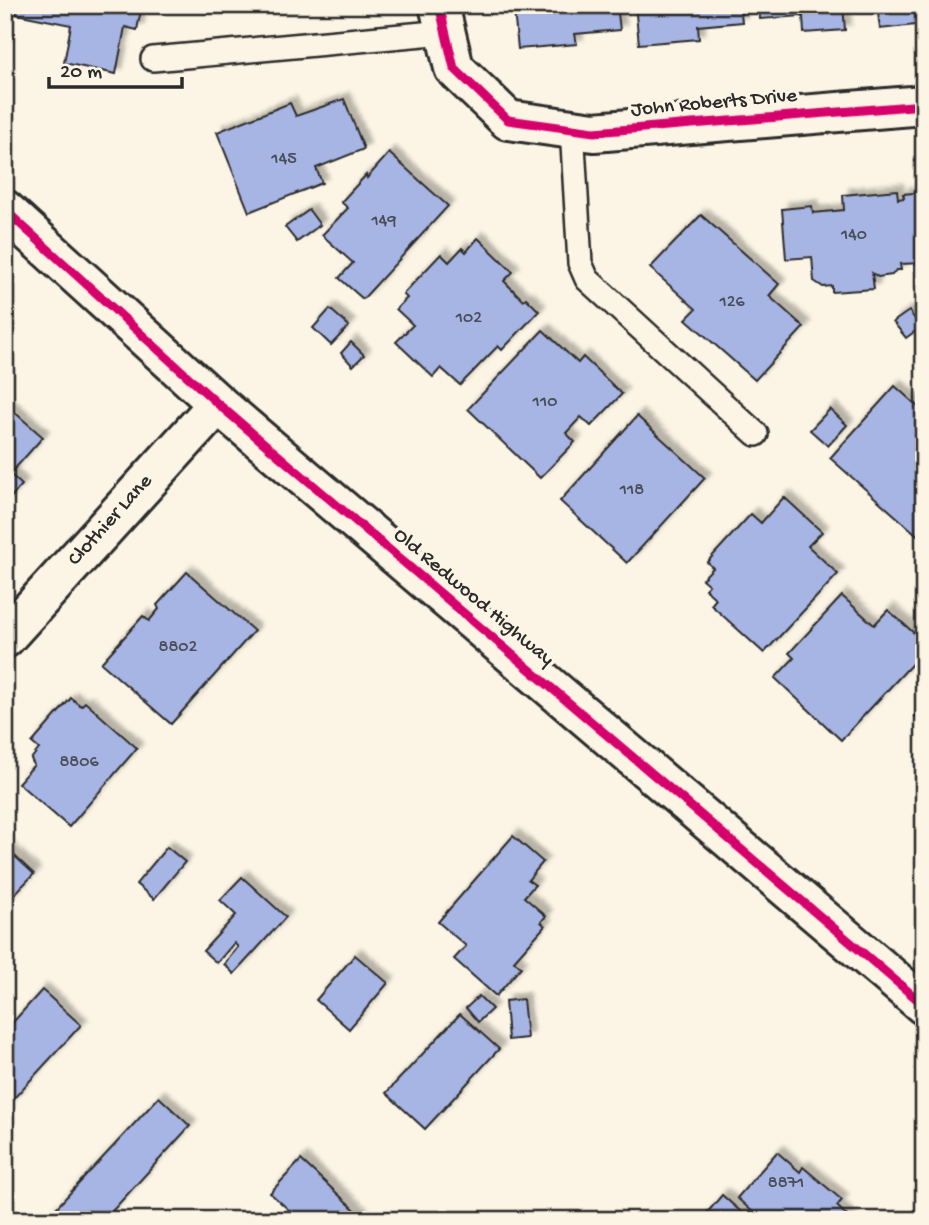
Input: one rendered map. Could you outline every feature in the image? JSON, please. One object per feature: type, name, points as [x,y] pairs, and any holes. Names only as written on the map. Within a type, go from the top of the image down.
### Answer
[{"type":"main road","name":"John Roberts Drive","points":[[442,18],[454,68],[508,120],[593,132],[924,104]]},
{"type":"main road","name":"Old Redwood Highway","points":[[5,210],[218,404],[924,1005]]},
{"type":"main road","name":"Clothier Lane","points":[[5,638],[218,404]]},
{"type":"lane","points":[[153,59],[442,18]]},
{"type":"lane","points":[[572,128],[580,263],[587,279],[756,434]]},
{"type":"building","points":[[17,5],[142,5],[137,30],[125,27],[116,74],[64,63],[71,25],[16,14]]},
{"type":"building","points":[[216,5],[298,5],[298,10],[258,13],[257,6],[216,9]]},
{"type":"building","points":[[523,5],[617,5],[620,30],[575,34],[577,44],[518,49],[514,11],[524,10]]},
{"type":"building","points":[[635,5],[740,5],[742,22],[698,26],[699,39],[639,44]]},
{"type":"building","points":[[759,5],[843,5],[845,30],[804,33],[803,16],[760,19]]},
{"type":"building","points":[[877,5],[924,5],[924,24],[880,29]]},
{"type":"building","points":[[344,99],[364,149],[316,168],[322,183],[249,212],[217,132],[290,103],[296,116]]},
{"type":"building","points":[[389,153],[448,206],[363,299],[339,278],[353,263],[322,235],[348,208],[341,202]]},
{"type":"building","points":[[897,190],[898,199],[904,198],[903,194],[924,192],[923,263],[900,264],[901,270],[896,270],[892,275],[878,277],[872,273],[874,289],[832,292],[832,286],[823,287],[814,281],[812,257],[786,259],[782,209],[812,206],[813,213],[844,210],[843,195]]},
{"type":"building","points":[[309,210],[320,225],[297,242],[285,227]]},
{"type":"building","points":[[701,215],[779,284],[769,296],[804,327],[755,380],[686,319],[696,309],[650,268]]},
{"type":"building","points":[[478,238],[513,272],[504,281],[539,311],[502,350],[498,346],[460,385],[441,368],[433,377],[396,342],[413,325],[396,309],[407,298],[403,294],[441,254],[449,262],[462,248],[466,252]]},
{"type":"building","points":[[330,309],[349,326],[331,345],[313,328]]},
{"type":"building","points":[[909,311],[921,327],[906,338],[893,322]]},
{"type":"building","points":[[543,330],[578,363],[583,357],[622,394],[591,426],[581,417],[566,433],[575,442],[540,478],[468,409]]},
{"type":"building","points":[[351,342],[364,355],[353,366],[341,353]]},
{"type":"building","points":[[895,386],[924,412],[924,541],[830,458]]},
{"type":"building","points":[[5,404],[43,437],[10,474],[22,485],[5,504]]},
{"type":"building","points":[[830,409],[847,425],[828,446],[810,430]]},
{"type":"building","points":[[637,416],[705,478],[627,563],[560,501]]},
{"type":"building","points":[[784,497],[822,532],[808,546],[838,574],[764,653],[711,605],[716,599],[705,589],[709,585],[702,579],[713,568],[707,562],[751,514],[761,523]]},
{"type":"building","points":[[187,572],[254,631],[171,724],[101,663],[143,616],[149,621],[159,609],[157,605]]},
{"type":"building","points":[[842,596],[874,625],[888,610],[924,642],[924,651],[841,740],[775,678],[794,658],[789,653]]},
{"type":"building","points":[[71,698],[81,706],[85,702],[137,748],[69,827],[18,783],[34,765],[31,759],[39,749],[32,743]]},
{"type":"building","points":[[924,706],[924,725],[915,716]]},
{"type":"building","points":[[513,836],[543,862],[528,880],[535,885],[524,897],[546,916],[541,922],[545,926],[514,961],[521,967],[496,996],[454,959],[466,946],[438,922]]},
{"type":"building","points":[[5,847],[34,874],[5,904]]},
{"type":"building","points":[[167,847],[185,862],[154,899],[136,884]]},
{"type":"building","points":[[242,877],[286,917],[234,974],[224,964],[238,947],[234,943],[217,963],[203,951],[236,915],[220,900]]},
{"type":"building","points":[[355,955],[388,983],[349,1029],[316,1000]]},
{"type":"building","points":[[42,990],[81,1025],[5,1108],[5,1031]]},
{"type":"building","points":[[479,996],[492,1009],[478,1022],[466,1008]]},
{"type":"building","points":[[523,999],[527,1038],[508,1040],[505,1001]]},
{"type":"building","points":[[460,1014],[499,1049],[425,1129],[386,1093]]},
{"type":"building","points":[[159,1097],[190,1126],[104,1220],[45,1220]]},
{"type":"building","points":[[777,1152],[800,1172],[803,1167],[842,1200],[837,1206],[851,1220],[701,1220],[722,1195],[749,1219],[754,1213],[737,1198]]},
{"type":"building","points":[[301,1160],[366,1220],[300,1220],[270,1193]]},
{"type":"cycle path","points":[[439,5],[454,68],[508,120],[594,132],[924,105]]},
{"type":"cycle path","points":[[5,210],[218,404],[924,1005]]}]
